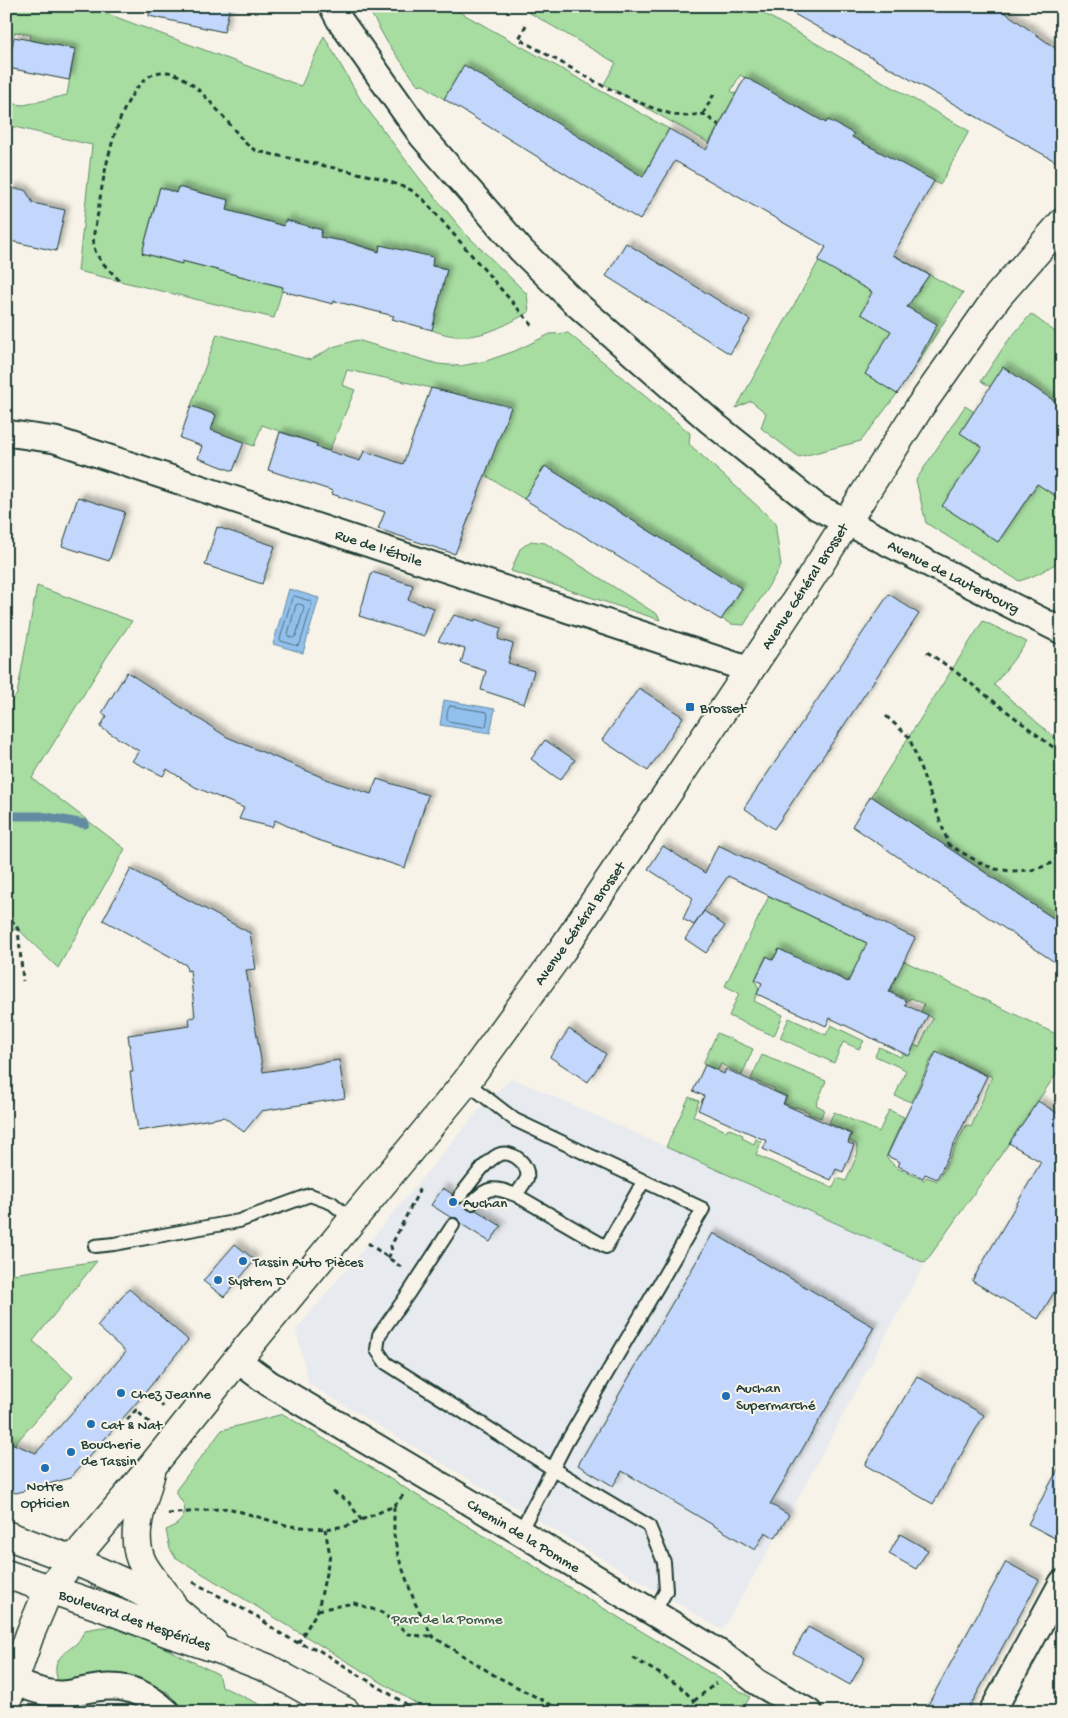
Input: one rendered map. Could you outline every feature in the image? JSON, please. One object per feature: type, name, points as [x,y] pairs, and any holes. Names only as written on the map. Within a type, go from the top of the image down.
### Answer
[{"type":"main road","name":"Avenue Général Brosset","points":[[10,1693],[38,1613],[50,1589],[466,1082],[562,950],[748,672],[919,408],[998,296],[1062,223]]},
{"type":"main road","points":[[153,1465],[136,1528],[138,1553],[143,1565],[177,1611]]},
{"type":"main road","name":"Boulevard des Hespérides","points":[[6,1535],[73,1560],[125,1583],[177,1611],[221,1650]]},
{"type":"main road","name":"Boulevard des Hespérides","points":[[6,1574],[267,1668],[346,1712]]},
{"type":"street","name":"Avenue de Lauterbourg","points":[[332,6],[344,27],[422,136],[521,250],[572,300],[711,422],[817,507],[1062,631]]},
{"type":"street","name":"Rue de l'Étoile","points":[[6,434],[55,440],[741,667],[748,672]]},
{"type":"street","name":"Chemin de la Pomme","points":[[236,1360],[278,1389],[723,1655],[757,1682],[809,1712]]},
{"type":"street","points":[[992,1712],[1062,1584]]},
{"type":"street","points":[[10,1693],[42,1692],[60,1694],[111,1686],[129,1690],[153,1699],[167,1712]]},
{"type":"lane","points":[[466,1082],[515,1120],[704,1210],[566,1443],[520,1532]]},
{"type":"lane","points":[[460,1196],[487,1164],[499,1154],[510,1153],[521,1161],[527,1171],[526,1179],[513,1193]]},
{"type":"lane","points":[[472,1203],[483,1191],[497,1189],[513,1193],[606,1247],[643,1182]]},
{"type":"lane","points":[[95,1246],[239,1221],[310,1195],[332,1203],[352,1220]]},
{"type":"lane","points":[[453,1225],[408,1294],[378,1335],[377,1350],[386,1363],[553,1469],[649,1526],[664,1562],[666,1591],[653,1614]]},
{"type":"path","points":[[526,25],[519,38],[605,87],[650,107],[674,115],[703,114],[719,125],[717,130]]},
{"type":"path","points":[[119,280],[97,256],[93,245],[102,180],[118,123],[127,103],[138,86],[153,73],[167,72],[182,78],[197,89],[218,110],[249,148],[380,178],[412,190],[424,200],[532,325]]},
{"type":"path","points":[[703,114],[714,94]]},
{"type":"path","points":[[928,652],[1062,754]]},
{"type":"path","points":[[886,716],[909,737],[949,845],[982,864],[995,869],[1011,871],[1037,868],[1052,863],[1062,856]]},
{"type":"path","points":[[6,912],[18,929],[23,981]]},
{"type":"path","points":[[372,1247],[387,1257],[392,1251],[391,1246],[419,1191],[414,1187]]},
{"type":"path","points":[[158,1397],[165,1409]]},
{"type":"path","points":[[127,1420],[136,1410],[151,1424]]},
{"type":"path","points":[[163,1515],[228,1508],[289,1526],[325,1529],[347,1526],[362,1521],[394,1506],[409,1487]]},
{"type":"path","points":[[333,1492],[348,1501],[362,1521]]},
{"type":"path","points":[[394,1506],[394,1534],[398,1556],[415,1603],[432,1636],[494,1675],[565,1712]]},
{"type":"path","points":[[298,1643],[318,1610],[330,1555],[325,1529]]},
{"type":"path","points":[[190,1581],[258,1617],[278,1632],[298,1643],[316,1649],[419,1712]]},
{"type":"path","points":[[318,1610],[354,1603],[381,1612],[409,1634],[432,1636]]},
{"type":"path","points":[[633,1658],[680,1686],[694,1701]]},
{"type":"path","points":[[681,1712],[720,1679]]},
{"type":"shaded area","points":[[512,1078],[925,1263],[789,1515],[722,1630],[309,1384],[296,1330],[488,1099]]},
{"type":"green space","points":[[6,6],[80,6],[105,13],[301,86],[324,36],[362,102],[420,179],[465,233],[527,294],[529,312],[505,325],[482,334],[458,336],[432,330],[447,269],[348,242],[320,237],[322,230],[286,220],[284,226],[227,210],[229,200],[178,187],[176,193],[160,187],[142,253],[181,264],[182,261],[283,287],[274,318],[78,271],[92,145],[6,125],[6,103],[24,105],[67,95],[75,49],[30,40],[31,35],[16,32],[6,44]]},
{"type":"green space","points":[[367,6],[449,6],[669,129],[643,177],[464,66],[444,99],[422,84],[418,85],[387,42]]},
{"type":"green space","points":[[518,6],[751,6],[969,131],[940,185],[852,137],[854,134],[828,120],[826,123],[740,75],[731,91],[736,94],[709,143],[604,84],[616,63]]},
{"type":"green space","points":[[839,225],[963,293],[897,394],[861,441],[799,457],[761,428],[766,413],[751,401],[736,408]]},
{"type":"green space","points":[[1031,314],[1062,337],[1062,435],[981,381],[1007,342]]},
{"type":"green space","points":[[568,333],[690,433],[689,444],[775,522],[781,566],[744,625],[731,624],[721,620],[741,588],[545,466],[524,499],[485,475],[456,394],[347,370],[342,385],[355,390],[329,451],[316,447],[317,444],[262,425],[254,446],[211,430],[216,415],[191,406],[217,334],[310,360],[333,347],[357,340],[438,364],[461,366],[486,361],[515,351],[550,334]]},
{"type":"green space","points":[[965,406],[996,426],[943,506],[998,542],[1052,462],[1062,469],[1062,560],[1041,572],[1019,581],[926,523],[916,480]]},
{"type":"green space","points":[[531,541],[545,543],[658,615],[660,620],[511,571],[520,549]]},
{"type":"green space","points":[[37,586],[132,621],[108,655],[32,778],[125,849],[58,968],[18,929],[6,931],[6,709],[17,694]]},
{"type":"green space","points":[[983,621],[1027,642],[994,685],[1062,744],[1062,924],[871,796]]},
{"type":"green space","points":[[769,896],[1062,1037],[1062,1065],[925,1263],[666,1147],[689,1097],[699,1101],[693,1116],[726,1131],[728,1128],[743,1135],[742,1138],[754,1144],[756,1139],[761,1142],[756,1155],[833,1188],[837,1178],[846,1181],[858,1153],[856,1144],[849,1141],[852,1134],[829,1123],[834,1112],[879,1132],[889,1110],[904,1117],[886,1157],[897,1168],[924,1180],[926,1177],[938,1181],[966,1125],[971,1127],[992,1077],[947,1056],[945,1060],[933,1055],[911,1102],[895,1096],[906,1070],[875,1056],[879,1047],[901,1057],[908,1043],[919,1047],[933,1018],[921,1012],[924,1004],[911,998],[909,1000],[852,974],[848,982],[827,970],[825,974],[824,971],[779,949],[773,959],[766,956],[755,980],[759,989],[754,1001],[783,1015],[774,1036],[729,1016],[739,993],[725,986]]},
{"type":"green space","points":[[789,1018],[826,1035],[831,1025],[864,1041],[859,1049],[843,1042],[834,1063],[780,1038]]},
{"type":"green space","points":[[717,1033],[753,1049],[742,1075],[721,1064],[718,1070],[703,1064]]},
{"type":"green space","points":[[762,1055],[826,1081],[816,1105],[824,1109],[821,1118],[784,1103],[787,1096],[775,1091],[773,1094],[775,1089],[751,1079]]},
{"type":"green space","points":[[97,1261],[33,1341],[73,1377],[15,1444],[6,1441],[6,1275]]},
{"type":"green space","name":"Parc de la Pomme","points":[[283,1414],[750,1697],[741,1712],[430,1712],[175,1557],[170,1549],[166,1530],[177,1524],[184,1515],[184,1505],[176,1494],[176,1490],[222,1430]]},
{"type":"green space","points":[[102,1627],[121,1628],[136,1634],[218,1674],[221,1686],[263,1706],[277,1704],[291,1712],[180,1712],[168,1692],[114,1678],[62,1684],[58,1681],[56,1668],[62,1655],[77,1642],[85,1630]]},
{"type":"water","points":[[289,589],[319,598],[303,653],[273,644]]},
{"type":"water","points":[[444,700],[495,709],[490,733],[440,725]]},
{"type":"building","points":[[150,6],[230,6],[224,32],[149,16]]},
{"type":"building","points":[[780,6],[996,6],[1062,53],[1062,165]]},
{"type":"building","points":[[14,37],[75,49],[69,80],[8,68]]},
{"type":"building","points":[[464,65],[643,177],[669,129],[706,150],[745,77],[826,123],[828,120],[838,125],[854,134],[852,137],[934,181],[893,255],[929,275],[907,307],[937,324],[914,368],[897,394],[865,374],[891,331],[861,314],[872,292],[818,261],[826,247],[675,161],[640,220],[444,99]]},
{"type":"building","points":[[160,187],[176,193],[178,187],[229,200],[227,210],[284,226],[285,220],[322,230],[320,237],[348,242],[379,252],[380,245],[433,257],[432,266],[447,269],[432,330],[392,319],[394,316],[334,301],[333,304],[282,291],[283,287],[182,261],[182,264],[142,253]]},
{"type":"building","points":[[11,189],[26,191],[33,203],[65,210],[56,251],[6,240],[6,201]]},
{"type":"building","points":[[626,243],[750,320],[730,354],[606,276]]},
{"type":"building","points":[[1003,367],[1062,406],[1062,500],[1037,484],[998,542],[942,506],[982,447],[960,433]]},
{"type":"building","points":[[431,388],[511,407],[455,554],[378,529],[385,512],[332,494],[333,491],[268,470],[280,432],[317,444],[316,447],[360,461],[364,451],[403,464]]},
{"type":"building","points":[[191,406],[216,415],[211,430],[244,442],[233,471],[198,458],[202,446],[180,438]]},
{"type":"building","points":[[545,466],[741,588],[721,620],[524,499]]},
{"type":"building","points":[[78,497],[125,512],[109,561],[62,546]]},
{"type":"building","points":[[217,527],[275,546],[262,584],[205,565]]},
{"type":"building","points":[[372,572],[413,585],[408,600],[434,608],[424,636],[359,616]]},
{"type":"building","points":[[889,594],[919,614],[774,829],[744,808]]},
{"type":"building","points":[[454,615],[475,621],[475,619],[501,628],[498,639],[513,644],[508,663],[534,671],[524,704],[481,690],[486,671],[461,663],[465,649],[438,641]]},
{"type":"building","points":[[127,672],[227,737],[331,781],[371,794],[377,779],[428,795],[405,868],[312,838],[275,820],[272,827],[239,819],[244,808],[195,787],[167,769],[163,776],[132,761],[139,751],[100,727],[107,716],[102,713]]},
{"type":"building","points":[[639,688],[683,717],[648,771],[602,740]]},
{"type":"building","points":[[545,740],[575,760],[560,780],[531,759]]},
{"type":"building","points":[[871,796],[1062,924],[1062,967],[852,826]]},
{"type":"building","points":[[718,845],[915,938],[889,992],[907,1001],[905,1005],[928,1015],[909,1056],[830,1018],[826,1026],[757,994],[762,983],[755,980],[767,956],[773,960],[779,949],[848,982],[867,943],[728,876],[694,925],[683,919],[693,898],[648,869],[663,846],[705,873]]},
{"type":"building","points":[[131,869],[250,933],[256,969],[246,970],[263,1072],[339,1060],[345,1098],[261,1111],[244,1132],[224,1117],[138,1131],[130,1072],[133,1072],[128,1035],[190,1026],[189,1018],[195,1017],[190,970],[187,971],[186,965],[103,920]]},
{"type":"building","points":[[704,911],[725,926],[706,953],[685,939]]},
{"type":"building","points":[[569,1029],[606,1054],[588,1082],[550,1057]]},
{"type":"building","points":[[936,1052],[987,1076],[937,1179],[925,1174],[923,1178],[898,1166],[900,1162],[887,1156]]},
{"type":"building","points":[[705,1065],[724,1074],[726,1069],[786,1097],[783,1104],[851,1134],[848,1143],[854,1145],[843,1172],[836,1169],[831,1180],[763,1149],[767,1141],[698,1110],[704,1096],[693,1091]]},
{"type":"building","points":[[1038,1101],[1062,1116],[1062,1279],[1038,1319],[972,1281],[1041,1162],[1009,1143]]},
{"type":"building","points":[[443,1188],[452,1194],[455,1203],[464,1203],[467,1209],[471,1211],[476,1210],[501,1226],[490,1242],[461,1224],[457,1218],[450,1217],[431,1205]]},
{"type":"building","name":"Auchan Supermarché","points":[[713,1233],[874,1327],[770,1504],[789,1515],[775,1538],[765,1532],[755,1550],[622,1471],[613,1486],[578,1465]]},
{"type":"building","points":[[235,1244],[255,1260],[224,1297],[203,1281]]},
{"type":"building","points":[[129,1289],[188,1340],[138,1401],[70,1478],[16,1493],[6,1489],[6,1441],[36,1453],[126,1352],[97,1326]]},
{"type":"building","points":[[917,1376],[984,1415],[933,1504],[865,1465]]},
{"type":"building","points":[[1062,1462],[1062,1542],[1028,1524]]},
{"type":"building","points":[[900,1534],[928,1550],[916,1569],[889,1554]]},
{"type":"building","points":[[1006,1562],[1039,1580],[967,1712],[924,1712]]},
{"type":"building","points":[[808,1627],[865,1658],[850,1685],[793,1653]]},
{"type":"waterway","points":[[6,816],[41,816],[85,824]]},
{"type":"place","name":"Brosset","points":[[690,707]]},
{"type":"place","name":"Auchan","points":[[453,1202]]},
{"type":"place","name":"Tassin Auto Pièces","points":[[243,1261]]},
{"type":"place","name":"System D","points":[[218,1280]]},
{"type":"place","name":"Chez Jeanne","points":[[121,1393]]},
{"type":"place","name":"Auchan Supermarché","points":[[726,1396]]},
{"type":"place","name":"Cat & Nat","points":[[91,1424]]},
{"type":"place","name":"Boucherie de Tassin","points":[[71,1452]]},
{"type":"place","name":"Notre Opticien","points":[[45,1468]]}]
